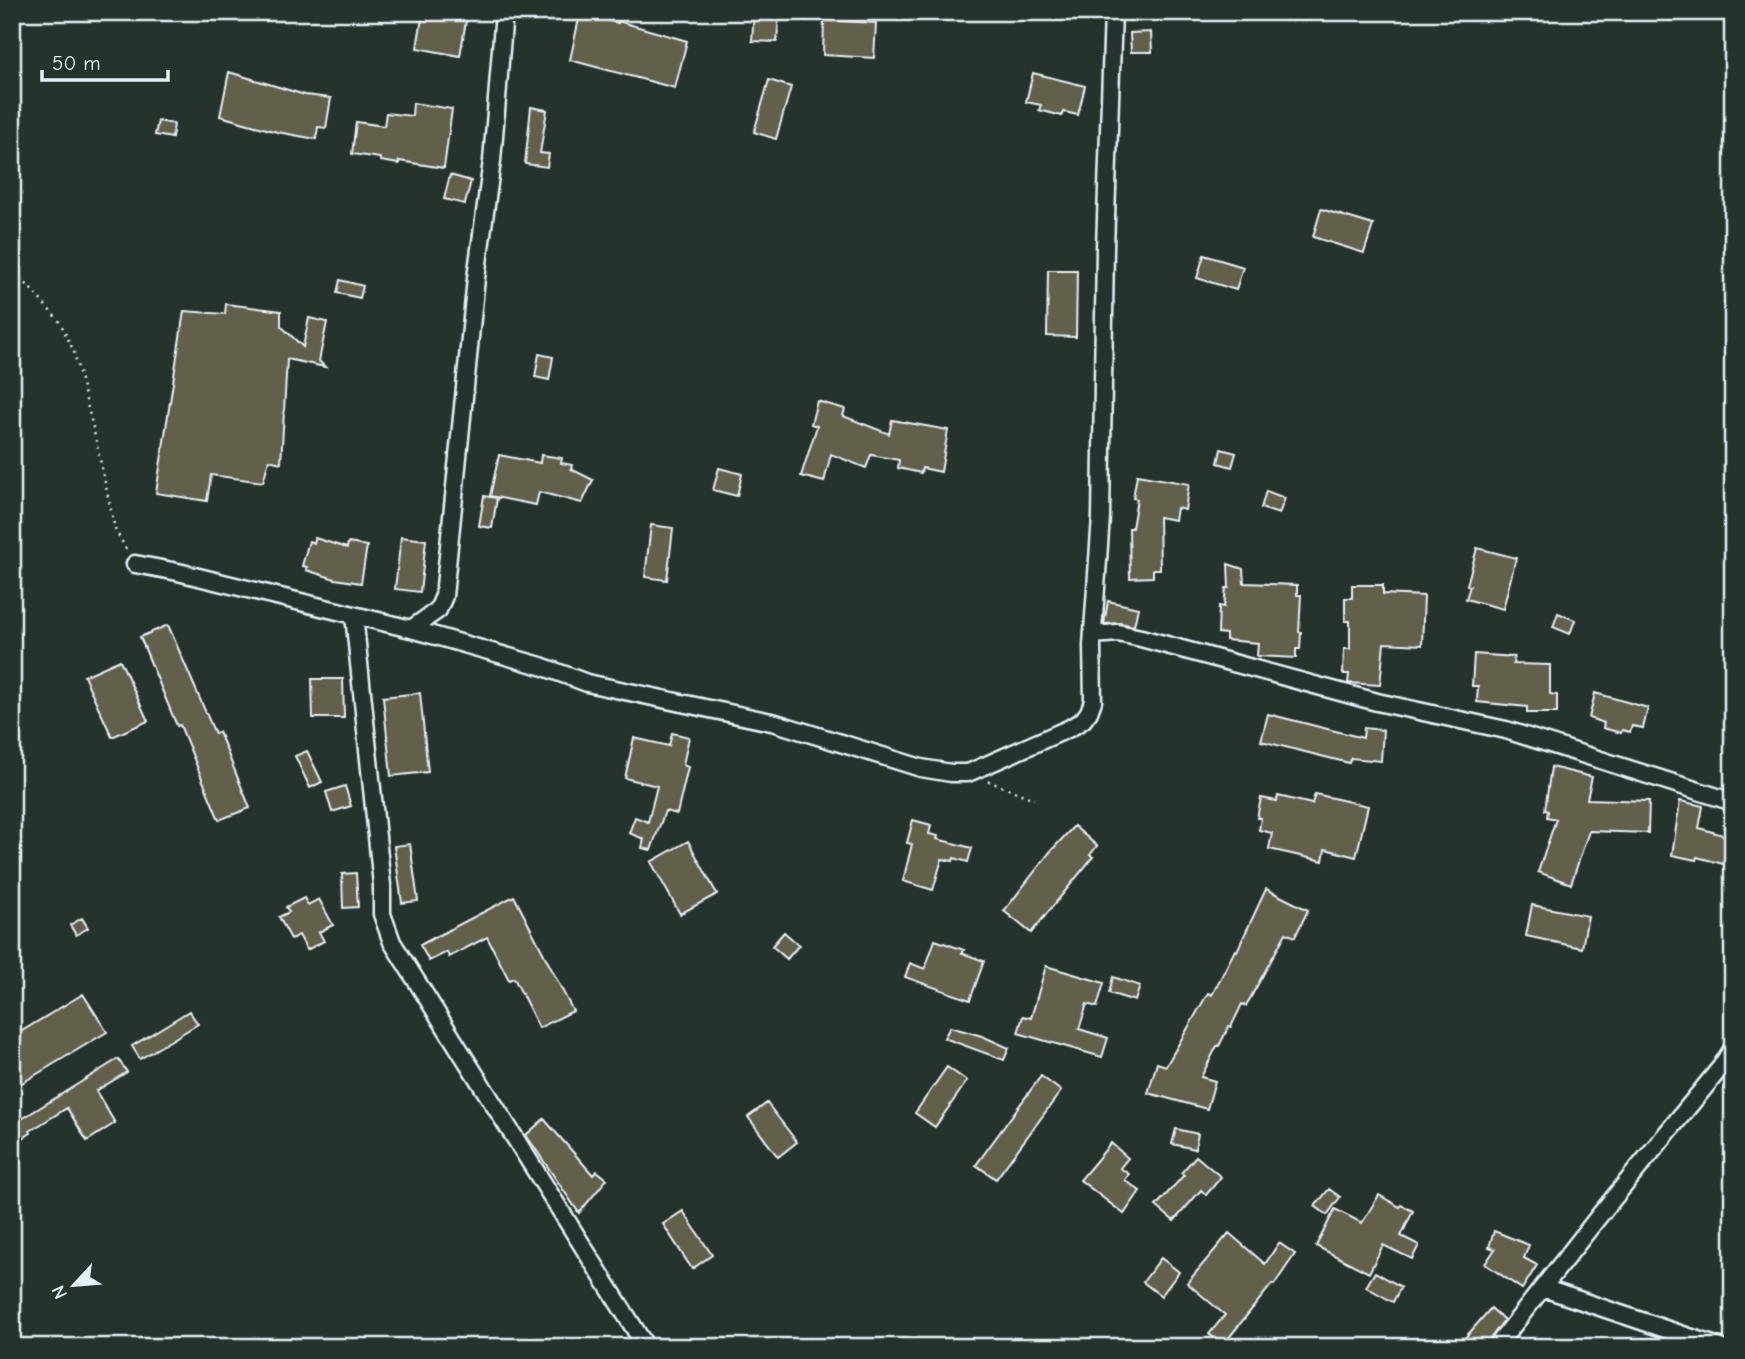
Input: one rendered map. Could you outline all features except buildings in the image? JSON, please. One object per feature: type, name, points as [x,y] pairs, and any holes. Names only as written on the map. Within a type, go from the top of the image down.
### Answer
[{"type":"street","points":[[411,629],[438,610],[444,596],[476,278],[492,161],[505,12]]},
{"type":"street","points":[[135,564],[411,629],[541,666],[587,683],[776,723],[921,768],[951,774],[968,773],[1083,720],[1093,701],[1093,635],[1101,517],[1105,248],[1113,12]]},
{"type":"street","points":[[354,615],[382,885],[382,914],[392,942],[646,1347]]},
{"type":"street","points":[[1093,635],[1118,633],[1141,638],[1377,702],[1506,730],[1733,802]]},
{"type":"street","points":[[1496,1347],[1721,1068],[1733,1048]]},
{"type":"street","points":[[1543,1288],[1719,1347]]},
{"type":"path","points":[[12,268],[60,322],[74,352],[115,529],[135,564]]},
{"type":"path","points":[[968,773],[1034,799]]}]
